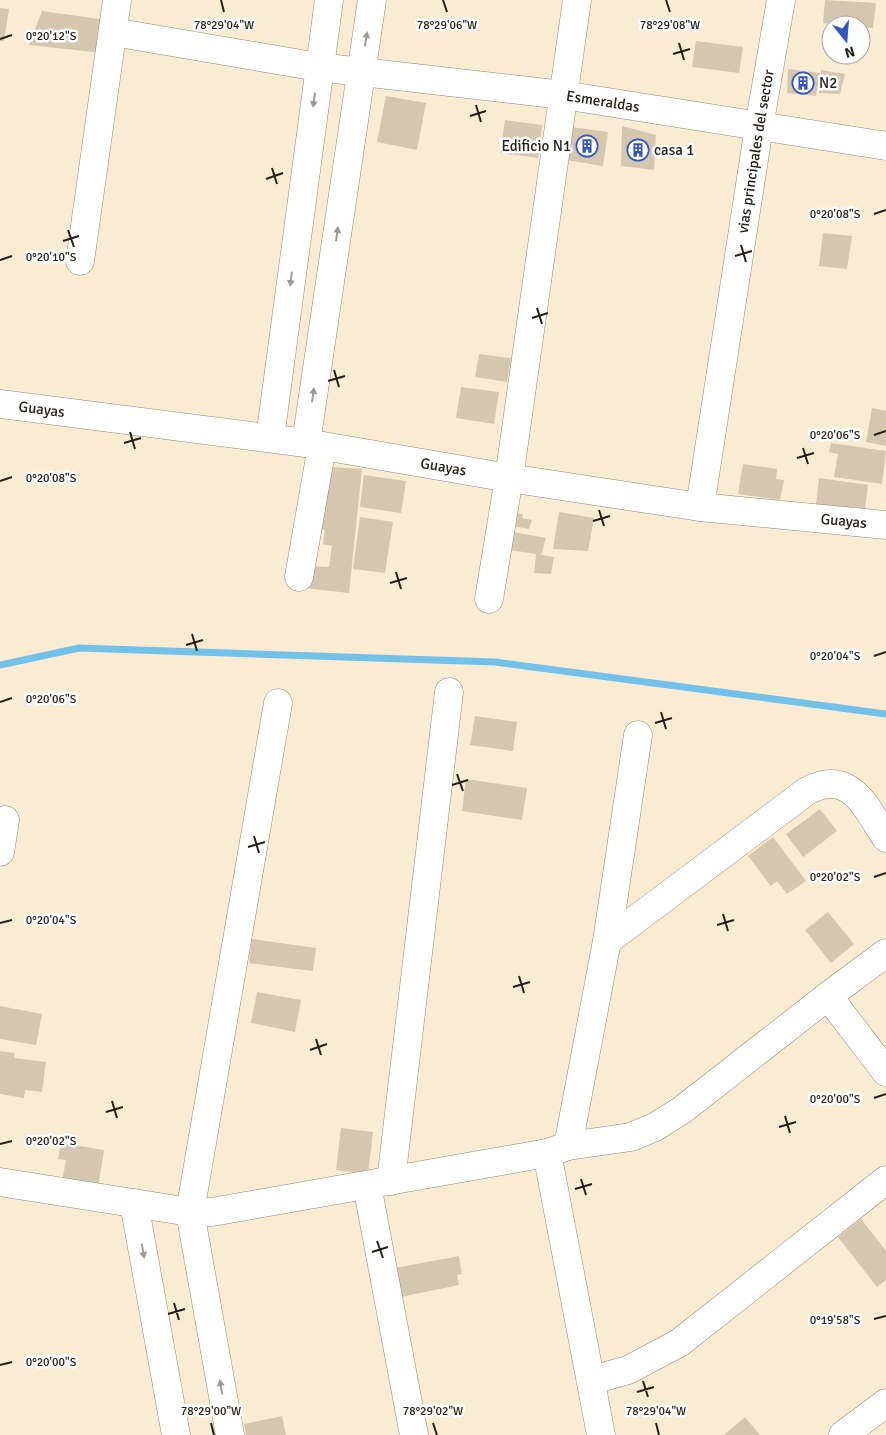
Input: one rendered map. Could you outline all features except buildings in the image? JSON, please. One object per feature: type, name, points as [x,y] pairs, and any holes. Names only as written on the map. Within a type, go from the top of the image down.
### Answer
[{"type":"street","points":[[80,261],[117,0]]},
{"type":"street","points":[[270,438],[328,0]]},
{"type":"street","points":[[299,577],[360,72],[372,0]]},
{"type":"street","points":[[489,599],[577,0]]},
{"type":"street","name":"vias principales del sector","points":[[700,507],[753,126],[781,0]]},
{"type":"street","points":[[113,32],[318,67],[563,95],[886,146]]},
{"type":"street","name":"Guayas","points":[[0,404],[314,444],[508,478],[700,507],[886,525]]},
{"type":"street","points":[[414,1435],[379,1183],[449,692]]},
{"type":"street","points":[[230,1435],[190,1212],[278,703]]},
{"type":"street","points":[[601,1435],[558,1149],[608,941],[638,735]]},
{"type":"street","points":[[608,941],[807,790],[818,785],[831,783],[843,785],[854,792],[886,838]]},
{"type":"street","points":[[0,852],[5,820]]},
{"type":"street","points":[[0,1182],[190,1212],[212,1212],[631,1137],[655,1127],[682,1110],[886,953]]},
{"type":"street","points":[[828,996],[886,1072]]},
{"type":"street","points":[[592,1380],[628,1370],[679,1343],[886,1180]]},
{"type":"street","points":[[134,1203],[176,1435]]},
{"type":"street","points":[[843,1435],[886,1403]]},
{"type":"waterway","points":[[0,665],[79,648],[495,662],[886,714]]},
{"type":"place","name":"N2","points":[[803,83]]},
{"type":"place","name":"Edificio N1","points":[[587,146]]},
{"type":"place","name":"casa 1","points":[[638,150]]}]
